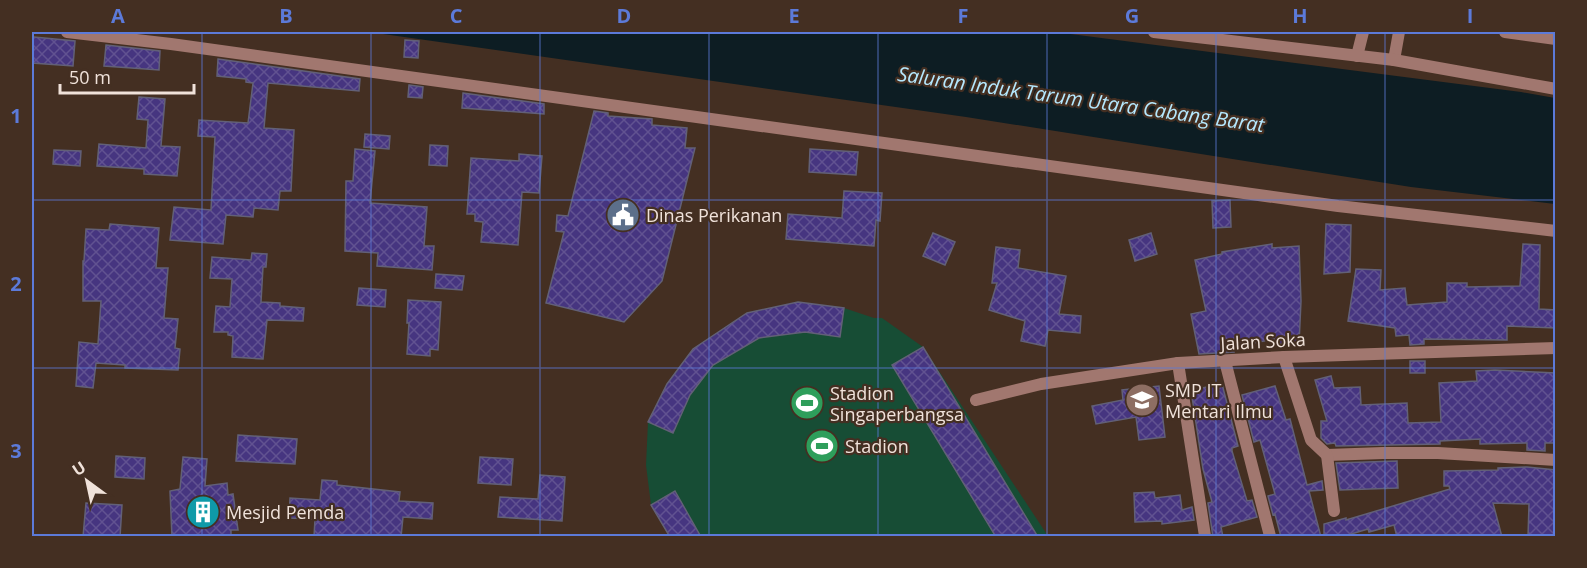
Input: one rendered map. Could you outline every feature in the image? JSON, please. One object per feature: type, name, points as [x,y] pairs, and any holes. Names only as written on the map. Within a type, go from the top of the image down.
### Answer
[{"type":"street","points":[[67,32],[171,44],[1326,204],[1556,231]]},
{"type":"street","points":[[1154,32],[1394,60],[1556,89]]},
{"type":"street","points":[[1357,56],[1363,32]]},
{"type":"street","points":[[1394,60],[1399,32]]},
{"type":"street","points":[[1505,32],[1556,39]]},
{"type":"street","name":"Jalan Soka","points":[[976,400],[1041,384],[1178,363],[1556,348]]},
{"type":"street","points":[[1284,357],[1311,440],[1327,455],[1334,511]]},
{"type":"street","points":[[1225,361],[1270,537]]},
{"type":"street","points":[[1178,363],[1205,537]]},
{"type":"street","points":[[1327,455],[1438,453],[1556,460]]},
{"type":"green space","name":"Stadion Singaperbangsa","points":[[798,302],[844,308],[874,318],[882,318],[923,347],[1048,536],[670,536],[651,505],[646,465],[648,422],[667,384],[693,349],[747,313]]},
{"type":"water","name":"Saluran Induk Tarum Utara Cabang Barat","points":[[369,32],[1055,32],[1521,92],[1555,98],[1555,204],[1411,187],[966,117]]},
{"type":"building","points":[[32,38],[75,41],[73,66],[32,63]]},
{"type":"building","points":[[405,40],[419,41],[418,58],[404,57]]},
{"type":"building","points":[[106,45],[160,51],[159,70],[104,66]]},
{"type":"building","points":[[218,59],[360,79],[359,91],[268,83],[264,128],[294,130],[291,191],[280,191],[278,210],[254,208],[253,217],[226,215],[223,244],[170,240],[174,207],[211,210],[215,137],[198,136],[199,120],[248,123],[253,83],[246,82],[246,79],[217,76]]},
{"type":"building","points":[[409,85],[423,87],[422,98],[408,97]]},
{"type":"building","points":[[463,93],[544,104],[544,114],[462,108]]},
{"type":"building","points":[[139,97],[165,99],[161,146],[180,147],[177,176],[144,174],[144,169],[97,166],[99,144],[146,148],[148,120],[137,119]]},
{"type":"building","name":"Dinas Perikanan","points":[[594,111],[608,113],[608,116],[652,119],[652,125],[687,128],[685,148],[695,148],[662,281],[624,322],[546,303],[564,232],[556,231],[557,215],[568,216]]},
{"type":"building","points":[[365,134],[390,136],[389,149],[364,147]]},
{"type":"building","points":[[430,145],[448,146],[447,166],[429,165]]},
{"type":"building","points":[[355,149],[375,151],[370,203],[427,207],[424,246],[434,246],[432,270],[377,266],[378,253],[345,251],[346,181],[353,181]]},
{"type":"building","points":[[810,149],[858,152],[856,175],[809,172]]},
{"type":"building","points":[[54,150],[81,151],[80,166],[53,164]]},
{"type":"building","points":[[519,154],[542,156],[539,193],[522,192],[518,245],[481,242],[483,222],[475,221],[475,214],[467,214],[471,158],[519,161]]},
{"type":"building","points":[[844,191],[882,193],[880,221],[876,220],[874,246],[786,239],[788,214],[842,218]]},
{"type":"building","points":[[1230,200],[1231,227],[1213,228],[1212,201]]},
{"type":"building","points":[[110,224],[159,228],[156,268],[168,268],[164,318],[178,319],[175,348],[180,349],[178,370],[125,368],[125,365],[96,363],[93,388],[76,386],[79,342],[98,344],[101,301],[83,301],[86,229],[109,230]]},
{"type":"building","points":[[1326,224],[1351,225],[1350,272],[1324,274]]},
{"type":"building","points":[[933,233],[955,242],[945,265],[923,256]]},
{"type":"building","points":[[1151,233],[1157,254],[1135,261],[1129,240]]},
{"type":"building","points":[[1272,244],[1272,248],[1299,246],[1301,301],[1299,344],[1275,344],[1275,339],[1233,347],[1234,352],[1199,354],[1191,314],[1206,311],[1195,260],[1222,254],[1222,252]]},
{"type":"building","points":[[1523,244],[1540,245],[1539,309],[1556,310],[1556,328],[1507,326],[1507,340],[1424,339],[1424,344],[1410,345],[1409,335],[1396,336],[1395,328],[1348,321],[1356,269],[1381,270],[1380,290],[1405,288],[1407,305],[1447,302],[1447,283],[1467,283],[1467,287],[1520,286]]},
{"type":"building","points":[[996,247],[1020,250],[1018,268],[1066,276],[1059,314],[1081,316],[1080,333],[1048,330],[1045,346],[1021,341],[1025,321],[989,310],[997,283],[992,283]]},
{"type":"building","points":[[252,253],[267,254],[266,267],[263,267],[261,302],[304,308],[303,321],[267,320],[263,359],[232,357],[233,336],[228,335],[228,332],[214,332],[216,306],[230,307],[232,279],[210,278],[212,257],[251,260]]},
{"type":"building","points":[[436,274],[464,276],[462,290],[435,288]]},
{"type":"building","points":[[359,288],[386,290],[385,307],[357,305]]},
{"type":"building","points":[[408,300],[441,302],[438,350],[430,349],[430,356],[407,354]]},
{"type":"building","points":[[798,302],[844,308],[840,337],[805,332],[759,338],[713,365],[690,395],[673,433],[648,422],[667,384],[693,349],[747,313]]},
{"type":"building","points":[[923,347],[1038,537],[996,537],[892,365]]},
{"type":"building","points":[[1410,361],[1425,361],[1425,373],[1410,373]]},
{"type":"building","points":[[1476,371],[1556,373],[1556,443],[1545,443],[1545,451],[1527,450],[1527,443],[1480,444],[1480,439],[1440,441],[1440,444],[1336,446],[1335,443],[1327,444],[1321,438],[1321,421],[1327,421],[1315,380],[1331,376],[1334,388],[1360,387],[1361,405],[1407,403],[1408,423],[1441,422],[1439,383],[1477,381]]},
{"type":"building","points":[[1222,384],[1238,446],[1232,448],[1232,451],[1247,501],[1252,500],[1257,517],[1221,527],[1223,537],[1213,537],[1208,503],[1212,502],[1203,469],[1191,390]]},
{"type":"building","points":[[1159,386],[1165,437],[1139,440],[1136,417],[1096,424],[1092,406],[1123,400],[1122,390]]},
{"type":"building","points":[[1275,386],[1286,420],[1290,419],[1307,485],[1322,481],[1323,490],[1309,491],[1321,537],[1281,537],[1275,514],[1273,515],[1268,496],[1275,494],[1260,440],[1254,442],[1242,395]]},
{"type":"building","points":[[238,435],[297,439],[295,464],[236,461]]},
{"type":"building","points":[[116,456],[145,458],[144,479],[115,477]]},
{"type":"building","name":"Mesjid Pemda","points":[[183,457],[207,459],[205,486],[227,483],[228,495],[233,494],[238,530],[231,530],[231,537],[172,537],[170,491],[180,489]]},
{"type":"building","points":[[480,457],[513,459],[511,485],[478,483]]},
{"type":"building","points":[[1397,461],[1398,488],[1340,490],[1336,463]]},
{"type":"building","points":[[1527,467],[1556,470],[1554,537],[1528,537],[1529,504],[1493,503],[1502,537],[1397,537],[1394,525],[1369,532],[1368,529],[1341,537],[1324,537],[1324,524],[1346,518],[1346,520],[1450,489],[1449,486],[1444,486],[1444,471]]},
{"type":"building","points":[[540,475],[565,477],[562,521],[498,517],[500,497],[538,499]]},
{"type":"building","points":[[322,480],[337,481],[337,485],[400,492],[399,501],[433,503],[432,519],[403,517],[401,537],[314,537],[315,519],[289,518],[290,498],[320,500]]},
{"type":"building","points":[[675,491],[701,537],[670,537],[651,505]]},
{"type":"building","points":[[1154,492],[1155,498],[1180,495],[1182,510],[1192,507],[1194,520],[1162,524],[1162,521],[1135,522],[1134,493]]},
{"type":"building","points":[[86,503],[122,505],[120,537],[83,537]]},
{"type":"place","name":"Dinas Perikanan","points":[[623,215]]},
{"type":"place","name":"SMP IT Mentari Ilmu","points":[[1142,400]]},
{"type":"place","name":"Stadion Singaperbangsa","points":[[807,403]]},
{"type":"place","name":"Stadion","points":[[822,446]]},
{"type":"place","name":"Mesjid Pemda","points":[[203,512]]}]
